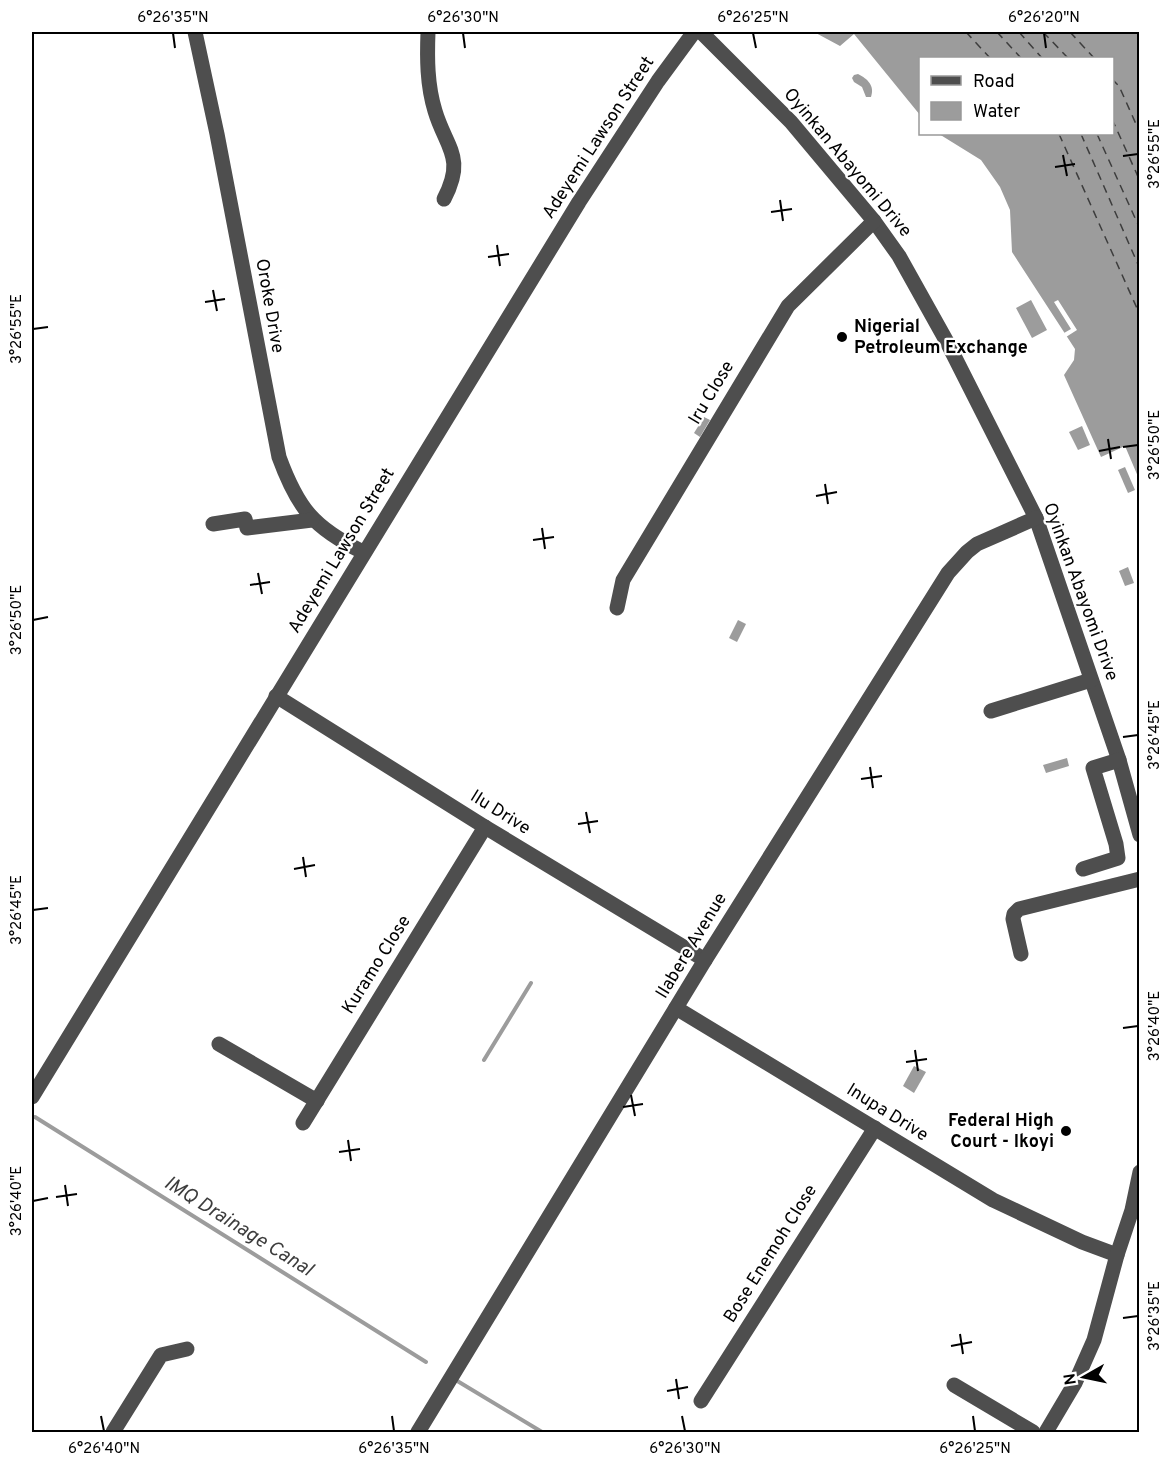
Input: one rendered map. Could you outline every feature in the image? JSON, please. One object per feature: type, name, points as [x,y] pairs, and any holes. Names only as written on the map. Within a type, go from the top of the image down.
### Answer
[{"type":"street","name":"Oroke Drive","points":[[195,32],[218,134],[279,457],[289,484],[312,520],[339,541],[363,552]]},
{"type":"street","points":[[428,32],[427,56],[432,98],[435,112],[452,153],[454,167],[451,184],[444,199]]},
{"type":"street","name":"Adeyemi Lawson Street","points":[[32,1097],[363,552],[585,193],[658,81],[694,32]]},
{"type":"street","name":"Oyinkan Abayomi Drive","points":[[701,32],[791,122],[874,221],[899,256],[947,342],[1036,518],[1119,760],[1140,835]]},
{"type":"street","name":"Iru Close","points":[[617,608],[624,580],[788,306],[874,221]]},
{"type":"street","name":"Ilabere Avenue","points":[[418,1432],[705,960],[948,573],[977,544],[1036,518]]},
{"type":"street","points":[[213,524],[245,519],[247,528],[312,520]]},
{"type":"street","points":[[991,711],[1091,680]]},
{"type":"street","name":"Ilu Drive","points":[[276,696],[485,827],[705,960]]},
{"type":"street","points":[[1083,869],[1118,858],[1093,767],[1119,760]]},
{"type":"street","name":"Kuramo Close","points":[[303,1124],[485,827]]},
{"type":"street","points":[[1021,954],[1013,919],[1019,909],[1140,879]]},
{"type":"street","name":"Inupa Drive","points":[[676,1008],[993,1200],[1082,1242],[1117,1255]]},
{"type":"street","points":[[219,1044],[317,1101]]},
{"type":"street","name":"Bose Enemoh Close","points":[[701,1401],[875,1128]]},
{"type":"street","points":[[1046,1432],[1075,1383],[1094,1340],[1132,1210],[1140,1172]]},
{"type":"street","points":[[113,1432],[161,1355],[187,1348]]},
{"type":"street","points":[[954,1385],[1033,1432]]},
{"type":"water","points":[[814,32],[1139,32],[1139,479],[1125,446],[1101,457],[1064,375],[1074,360],[1075,349],[1012,252],[1010,210],[1000,187],[981,160],[941,135],[1114,135],[1114,57],[919,57],[919,114],[854,34],[840,46]]},
{"type":"water","points":[[858,74],[870,83],[871,97],[866,97],[862,87],[854,82],[852,78]]},
{"type":"water","points":[[1031,300],[1047,330],[1032,338],[1016,308]]},
{"type":"water","points":[[704,417],[710,420],[700,437],[694,433]]},
{"type":"water","points":[[1082,426],[1090,445],[1078,450],[1069,432]]},
{"type":"water","points":[[1125,467],[1135,490],[1128,493],[1118,470]]},
{"type":"water","points":[[1128,567],[1134,583],[1125,586],[1119,571]]},
{"type":"water","points":[[738,620],[746,624],[737,642],[729,638]]},
{"type":"water","points":[[1067,758],[1069,766],[1046,773],[1043,765]]},
{"type":"water","points":[[914,1066],[926,1072],[914,1093],[903,1086]]},
{"type":"pier","points":[[1058,300],[1077,330],[1066,337],[1064,333],[1071,329],[1054,302]]},
{"type":"waterway","points":[[484,1060],[531,983]]},
{"type":"waterway","name":"IMQ Drainage Canal","points":[[35,1117],[426,1362]]},
{"type":"waterway","name":"IMQ Drainage Canal","points":[[454,1379],[542,1432]]},
{"type":"ferry route","points":[[966,32],[989,57]]},
{"type":"ferry route","points":[[997,32],[1020,57]]},
{"type":"ferry route","points":[[1019,32],[1041,57]]},
{"type":"ferry route","points":[[1043,32],[1067,57]]},
{"type":"ferry route","points":[[1070,32],[1093,57]]},
{"type":"ferry route","points":[[1114,81],[1119,86],[1140,133]]},
{"type":"ferry route","points":[[1114,123],[1140,181]]},
{"type":"ferry route","points":[[1059,135],[1140,315]]},
{"type":"ferry route","points":[[1081,135],[1140,269]]},
{"type":"ferry route","points":[[1097,135],[1140,229]]},
{"type":"place","name":"Nigerial Petroleum Exchange","points":[[842,337]]},
{"type":"place","name":"Federal High Court - Ikoyi","points":[[1066,1131]]}]
